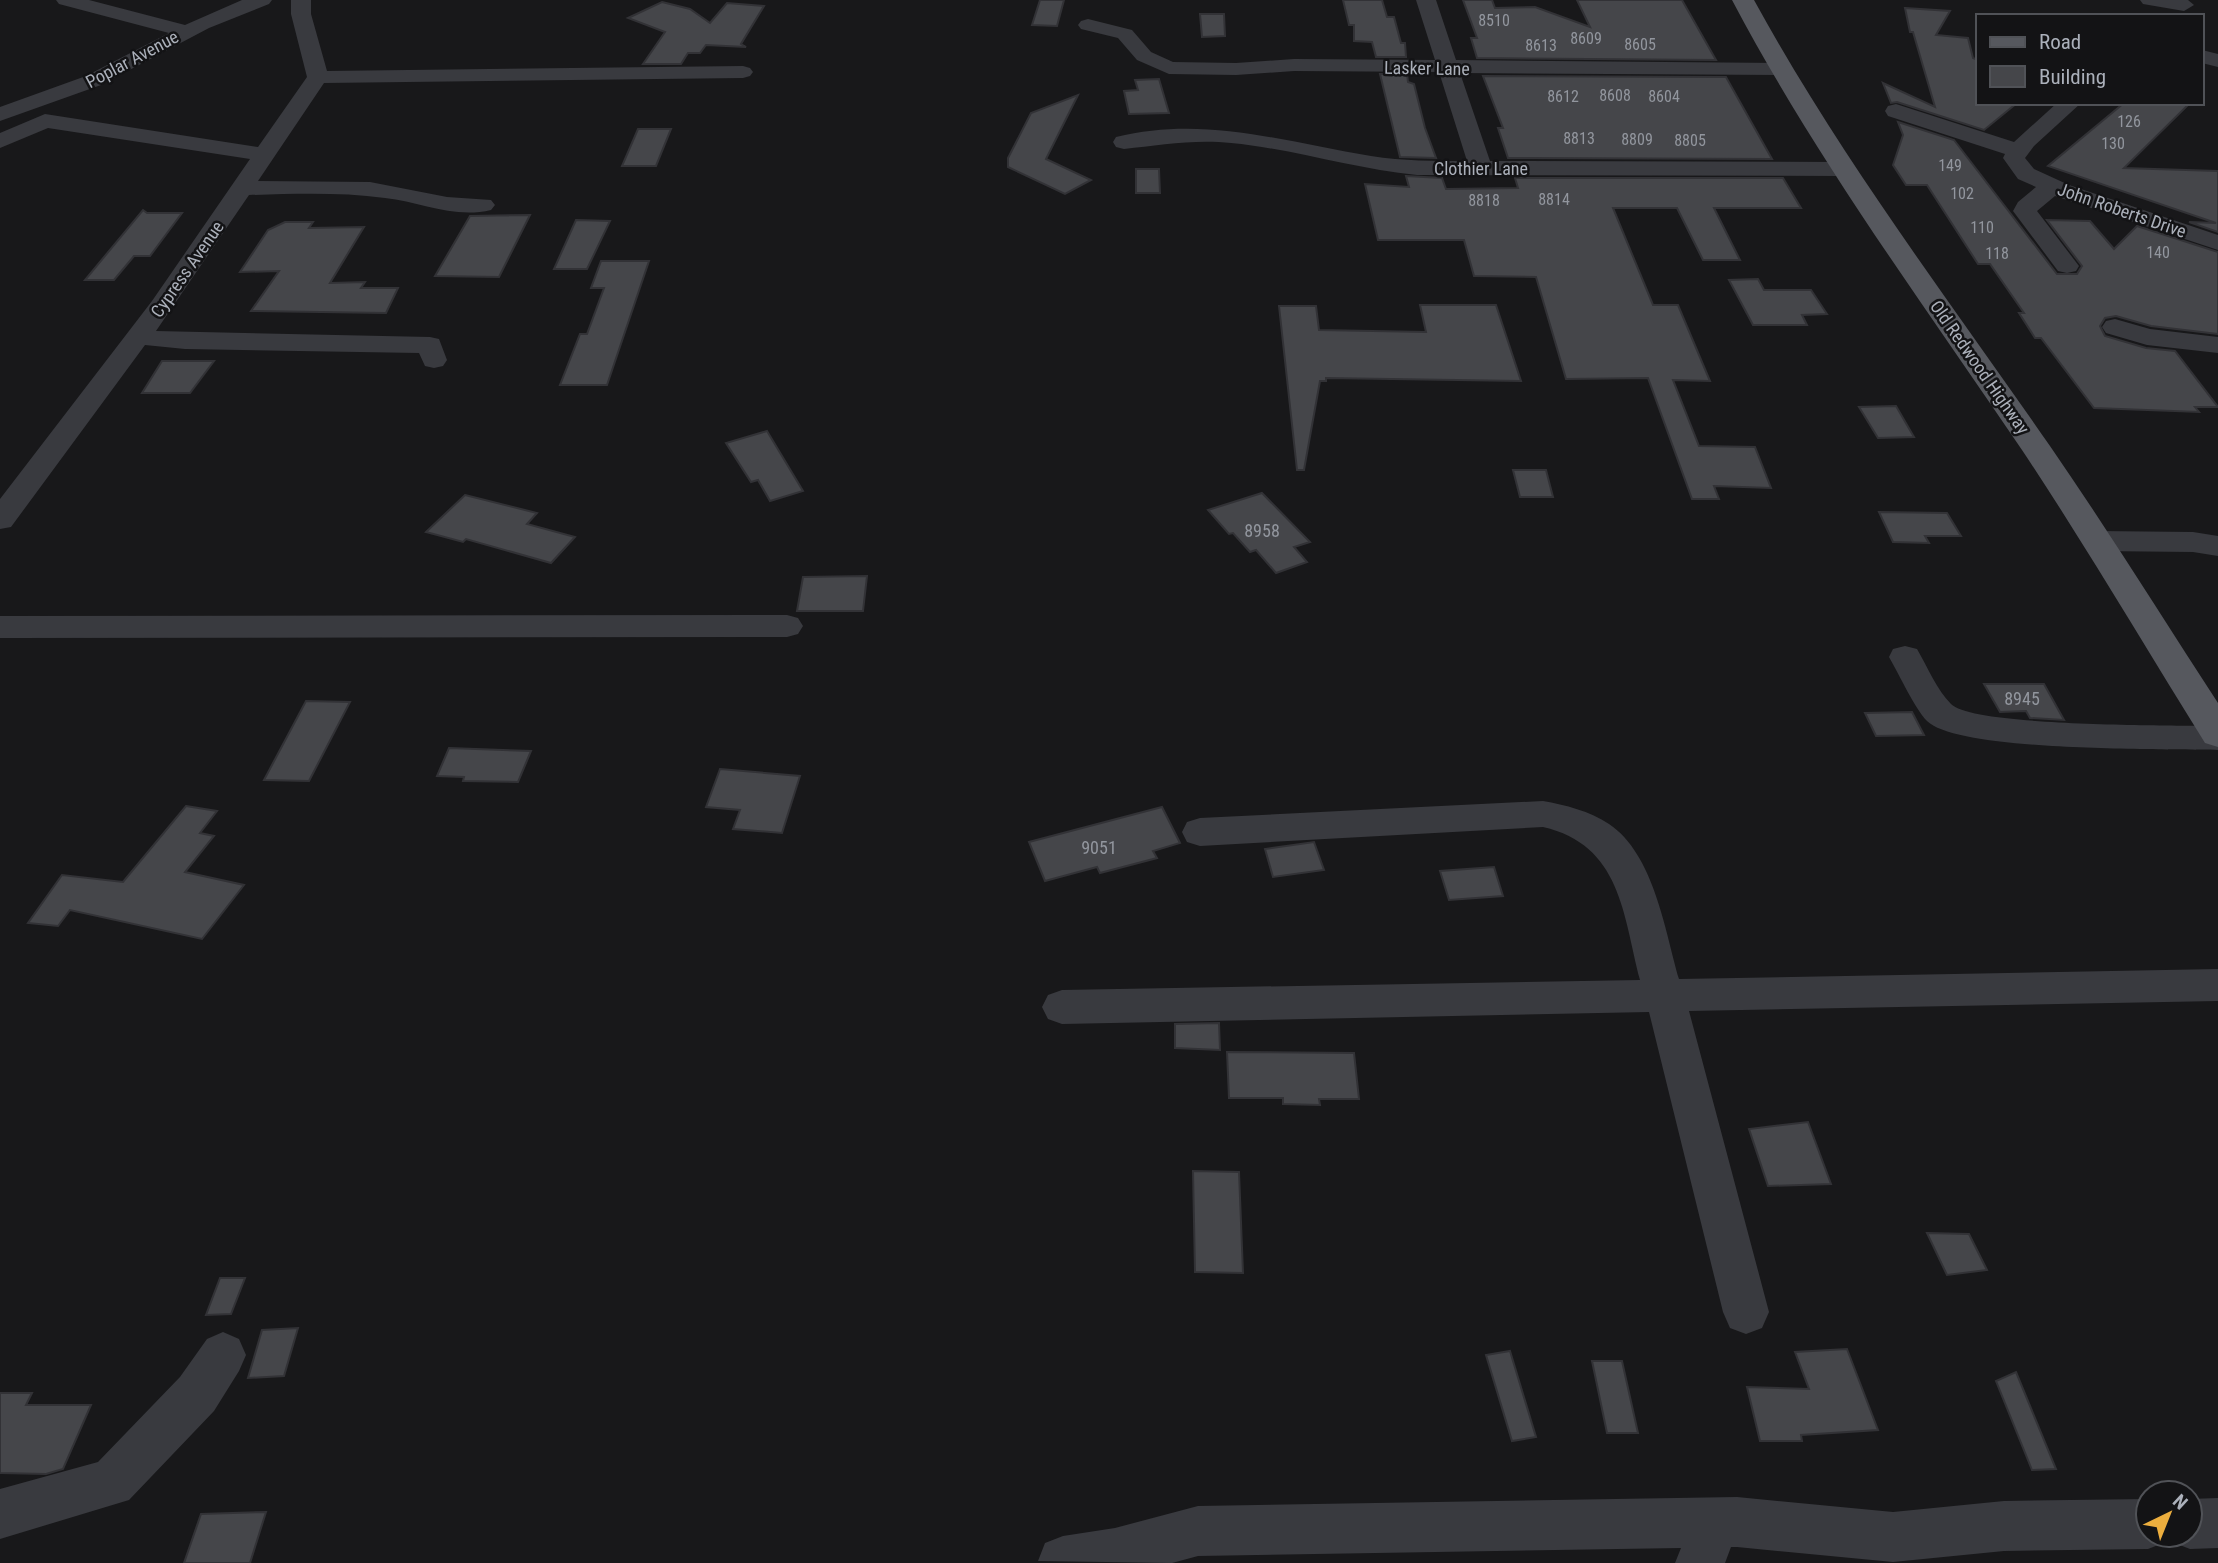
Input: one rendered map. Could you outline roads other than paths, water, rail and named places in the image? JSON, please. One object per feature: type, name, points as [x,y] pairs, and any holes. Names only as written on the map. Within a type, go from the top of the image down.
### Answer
[{"type":"main road","name":"Old Redwood Highway","points":[[1743,0],[1780,69],[1842,169],[2097,541],[2218,736]]},
{"type":"street","points":[[66,0],[192,28]]},
{"type":"street","points":[[94,0],[192,28]]},
{"type":"street","name":"Poplar Avenue","points":[[0,114],[84,85],[192,28],[235,8],[262,0]]},
{"type":"street","points":[[301,0],[301,14],[318,76],[686,75],[743,72]]},
{"type":"street","points":[[1426,0],[1480,168]]},
{"type":"street","points":[[2150,0],[2188,7]]},
{"type":"street","name":"Lasker Lane","points":[[1088,25],[1125,34],[1144,55],[1169,68],[1236,69],[1294,65],[1780,69]]},
{"type":"street","name":"Cypress Avenue","points":[[3,510],[138,337],[318,76]]},
{"type":"street","points":[[2022,163],[2026,141],[2068,105]]},
{"type":"street","name":"John Roberts Drive","points":[[1896,111],[2022,163],[2052,186],[2218,243]]},
{"type":"street","points":[[0,141],[45,121],[262,154]]},
{"type":"street","name":"Clothier Lane","points":[[1124,142],[1229,136],[1281,143],[1388,167],[1842,169]]},
{"type":"street","points":[[2052,186],[2026,207],[2025,211],[2067,267]]},
{"type":"street","points":[[243,188],[343,187],[393,191],[455,208],[483,205]]},
{"type":"street","points":[[2115,327],[2147,337],[2218,345]]},
{"type":"street","points":[[138,337],[185,341],[429,345],[434,360]]},
{"type":"street","points":[[2097,541],[2193,542],[2218,546]]},
{"type":"street","points":[[0,627],[787,626]]},
{"type":"street","points":[[1905,657],[1940,714],[1970,725],[2025,733],[2218,736]]},
{"type":"street","points":[[1200,832],[1543,814],[1569,819],[1603,838],[1619,856],[1631,881],[1665,997],[1746,1312]]},
{"type":"street","points":[[1062,1007],[2218,985]]},
{"type":"street","points":[[0,1514],[112,1483],[197,1394],[223,1355]]},
{"type":"street","points":[[1063,1561],[1115,1553],[1198,1531],[1708,1543],[1893,1537],[2004,1526],[2134,1524]]}]
